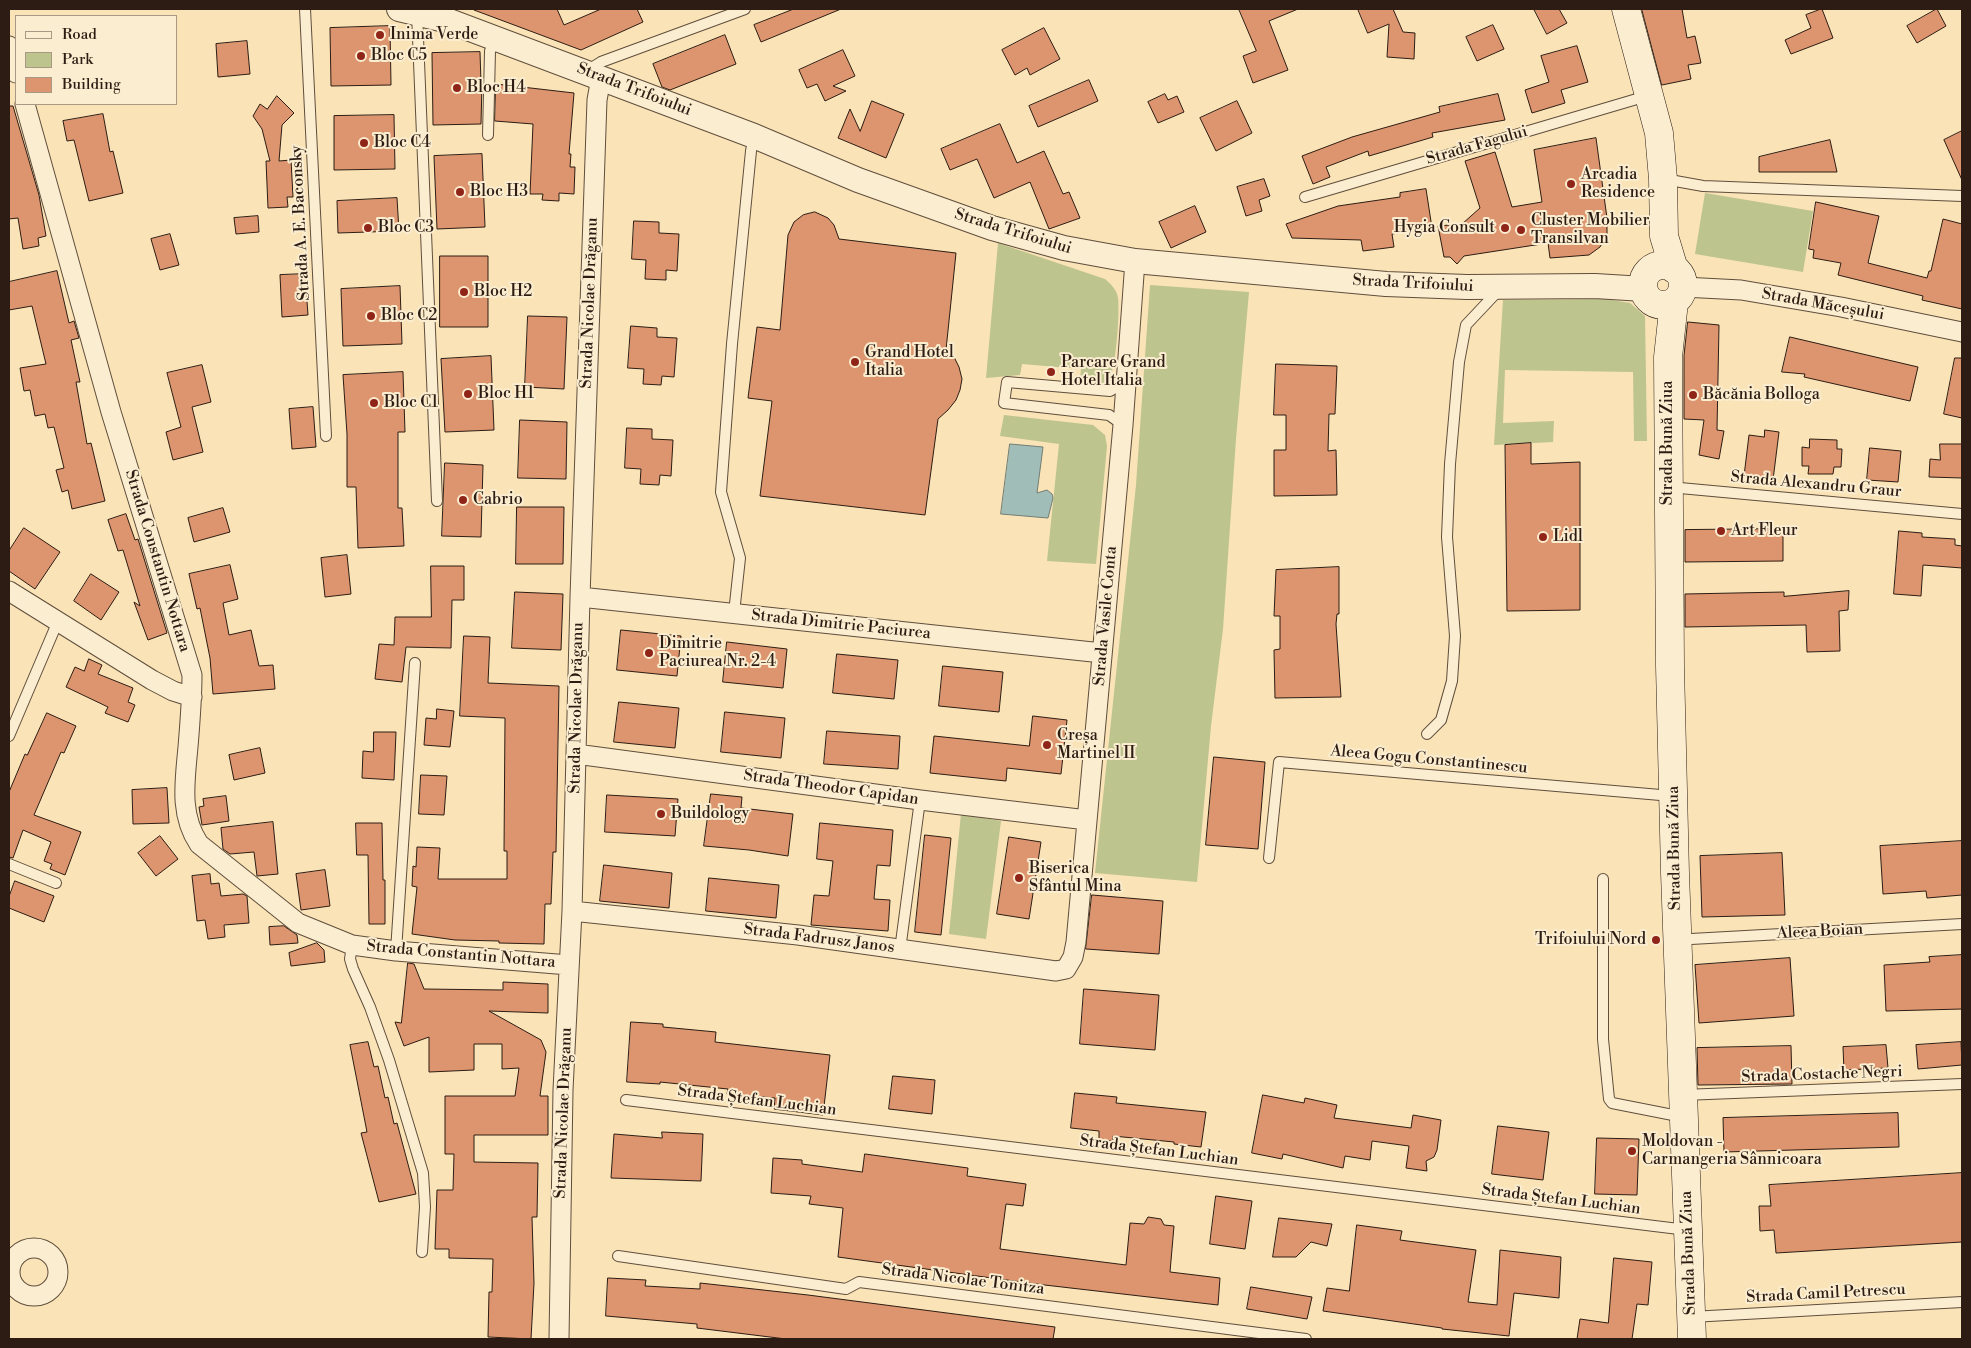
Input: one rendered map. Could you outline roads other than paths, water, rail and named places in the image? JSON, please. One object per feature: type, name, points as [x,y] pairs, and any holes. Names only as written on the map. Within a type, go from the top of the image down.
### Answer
[{"type":"main road","points":[[1626,9],[1658,133],[1663,179],[1663,286]]},
{"type":"main road","name":"Strada Bună Ziua","points":[[1663,286],[1668,357],[1673,796],[1684,939],[1683,1106],[1691,1328]]},
{"type":"street","name":"Strada Trifoiului","points":[[408,10],[457,17],[497,38],[754,136],[858,180],[992,228],[1064,248],[1135,261],[1386,284],[1501,287],[1663,286]]},
{"type":"street","points":[[9,46],[15,69]]},
{"type":"street","name":"Strada Nicolae Drăganu","points":[[559,1339],[564,1090],[572,911],[580,597],[597,100],[595,75]]},
{"type":"street","name":"Strada Constantin Nottara","points":[[25,105],[111,412],[192,675],[184,805],[192,832],[199,844],[298,922],[352,945],[396,951],[569,965]]},
{"type":"street","name":"Strada Vasile Conta","points":[[1066,969],[1073,957],[1076,942],[1123,425],[1135,261]]},
{"type":"street","name":"Strada Măceșului","points":[[1663,286],[1741,290],[1841,307],[1962,332]]},
{"type":"street","points":[[9,591],[152,680],[192,698]]},
{"type":"street","name":"Strada Dimitrie Paciurea","points":[[580,597],[1102,653]]},
{"type":"street","name":"Strada Theodor Capidan","points":[[576,754],[920,800],[1087,820]]},
{"type":"street","name":"Strada Fadrusz Janos","points":[[572,911],[798,935],[1056,970],[1066,969]]},
{"type":"lane","name":"Strada A. E. Baconsky","points":[[306,9],[326,436]]},
{"type":"lane","points":[[595,75],[593,67],[601,62],[745,9]]},
{"type":"lane","name":"Strada Trifoiului","points":[[408,10],[437,501]]},
{"type":"lane","points":[[488,135],[490,52],[497,38]]},
{"type":"lane","name":"Strada Fagului","points":[[1305,198],[1649,96]]},
{"type":"lane","points":[[734,613],[740,558],[721,492],[733,334],[754,136]]},
{"type":"lane","points":[[1663,179],[1703,186],[1962,196]]},
{"type":"lane","points":[[1427,734],[1441,720],[1452,681],[1455,636],[1448,537],[1450,464],[1459,362],[1466,325],[1501,287]]},
{"type":"lane","points":[[1123,425],[1108,415],[1004,403],[1007,382],[1110,391],[1126,381]]},
{"type":"lane","name":"Strada Alexandru Graur","points":[[1668,487],[1962,514]]},
{"type":"lane","points":[[9,736],[58,621]]},
{"type":"lane","points":[[396,951],[415,663]]},
{"type":"lane","name":"Aleea Gogu Constantinescu","points":[[1269,858],[1279,762],[1673,796]]},
{"type":"lane","points":[[900,950],[920,800]]},
{"type":"lane","points":[[9,864],[56,883]]},
{"type":"lane","name":"Strada Costache Negri","points":[[1603,879],[1603,1039],[1609,1099],[1612,1103],[1683,1106],[1962,1084]]},
{"type":"lane","name":"Aleea Boian","points":[[1684,939],[1962,924]]},
{"type":"lane","name":"Strada Constantin Nottara","points":[[352,945],[350,959],[353,969],[390,1060],[423,1173],[425,1207],[422,1252]]},
{"type":"lane","name":"Strada Ștefan Luchian","points":[[626,1100],[1689,1231]]},
{"type":"lane","name":"Strada Nicolae Tonitza","points":[[618,1256],[846,1290],[859,1282],[1306,1339]]},
{"type":"lane","name":"Strada Camil Petrescu","points":[[1691,1328],[1962,1302]]},
{"type":"water","points":[[1010,444],[1043,447],[1037,493],[1047,490],[1052,494],[1053,498],[1048,518],[1001,514]]},
{"type":"place","name":"Inima Verde","points":[[380,35]]},
{"type":"place","name":"Bloc C5","points":[[361,56]]},
{"type":"place","name":"Bloc H4","points":[[457,88]]},
{"type":"place","name":"Bloc C4","points":[[364,143]]},
{"type":"place","name":"Arcadia Residence","points":[[1571,184]]},
{"type":"place","name":"Bloc H3","points":[[460,192]]},
{"type":"place","name":"Bloc C3","points":[[368,228]]},
{"type":"place","name":"Hygia Consult","points":[[1505,228]]},
{"type":"place","name":"Cluster Mobilier Transilvan","points":[[1521,230]]},
{"type":"place","name":"Bloc H2","points":[[464,292]]},
{"type":"place","name":"Bloc C2","points":[[371,316]]},
{"type":"place","name":"Grand Hotel Italia","points":[[855,362]]},
{"type":"place","name":"Parcare Grand Hotel Italia","points":[[1051,372]]},
{"type":"place","name":"Bloc H1","points":[[468,394]]},
{"type":"place","name":"Băcănia Bolloga","points":[[1693,395]]},
{"type":"place","name":"Bloc C1","points":[[374,403]]},
{"type":"place","name":"Cabrio","points":[[463,500]]},
{"type":"place","name":"Art Fleur","points":[[1721,531]]},
{"type":"place","name":"Lidl","points":[[1543,537]]},
{"type":"place","name":"Dimitrie Paciurea Nr. 2-4","points":[[649,653]]},
{"type":"place","name":"Creșa Martinel II","points":[[1047,745]]},
{"type":"place","name":"Buildology","points":[[661,814]]},
{"type":"place","name":"Biserica Sfântul Mina","points":[[1019,878]]},
{"type":"place","name":"Trifoiului Nord","points":[[1656,940]]},
{"type":"place","name":"Moldovan - Carmangeria Sânnicoara","points":[[1632,1151]]}]
